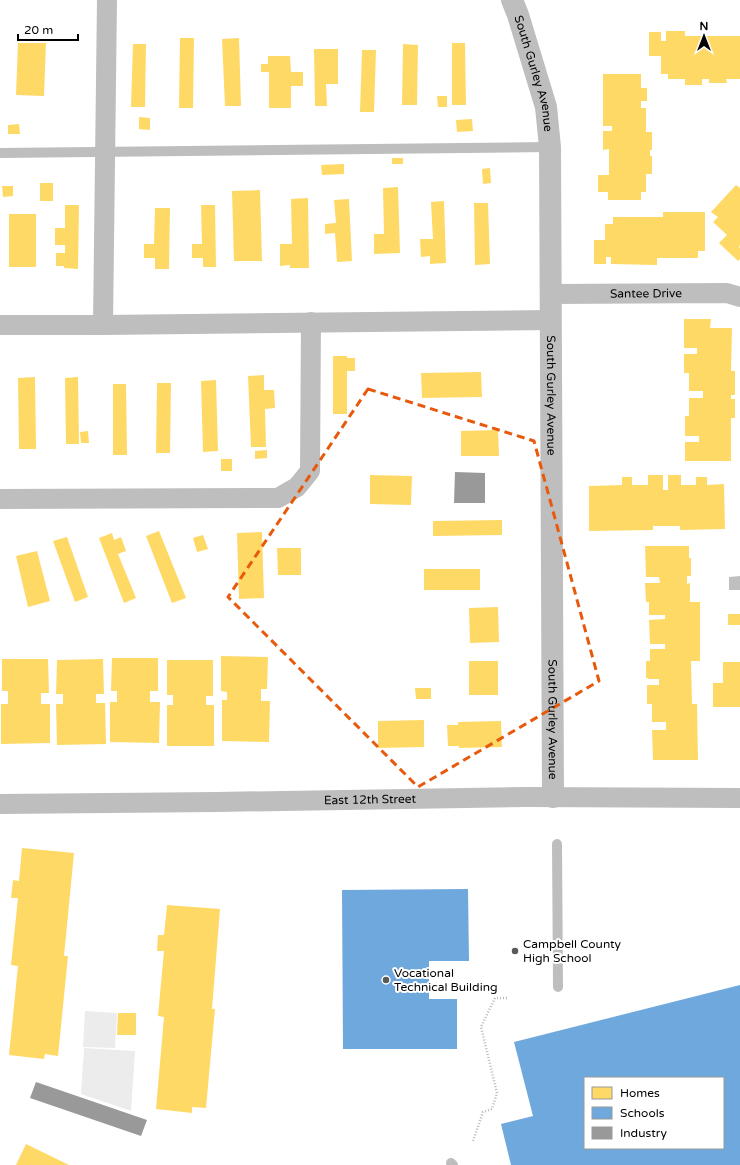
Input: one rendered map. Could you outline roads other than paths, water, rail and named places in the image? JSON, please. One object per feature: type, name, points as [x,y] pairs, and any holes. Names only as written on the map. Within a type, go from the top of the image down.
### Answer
[{"type":"street","points":[[103,326],[107,0]]},
{"type":"street","name":"South Gurley Avenue","points":[[512,0],[546,107],[550,147],[553,797]]},
{"type":"street","name":"Santee Drive","points":[[551,294],[727,292],[740,298]]},
{"type":"street","points":[[0,324],[103,326],[311,322],[551,320]]},
{"type":"street","points":[[0,499],[278,498],[284,495],[297,487],[310,471],[311,322]]},
{"type":"street","name":"East 12th Street","points":[[0,804],[553,797],[740,798]]},
{"type":"lane","points":[[0,153],[550,147]]},
{"type":"lane","points":[[557,844],[558,986]]},
{"type":"place","name":"Campbell County High School","points":[[515,951]]},
{"type":"place","name":"Vocational Technical Building","points":[[386,980]]}]
